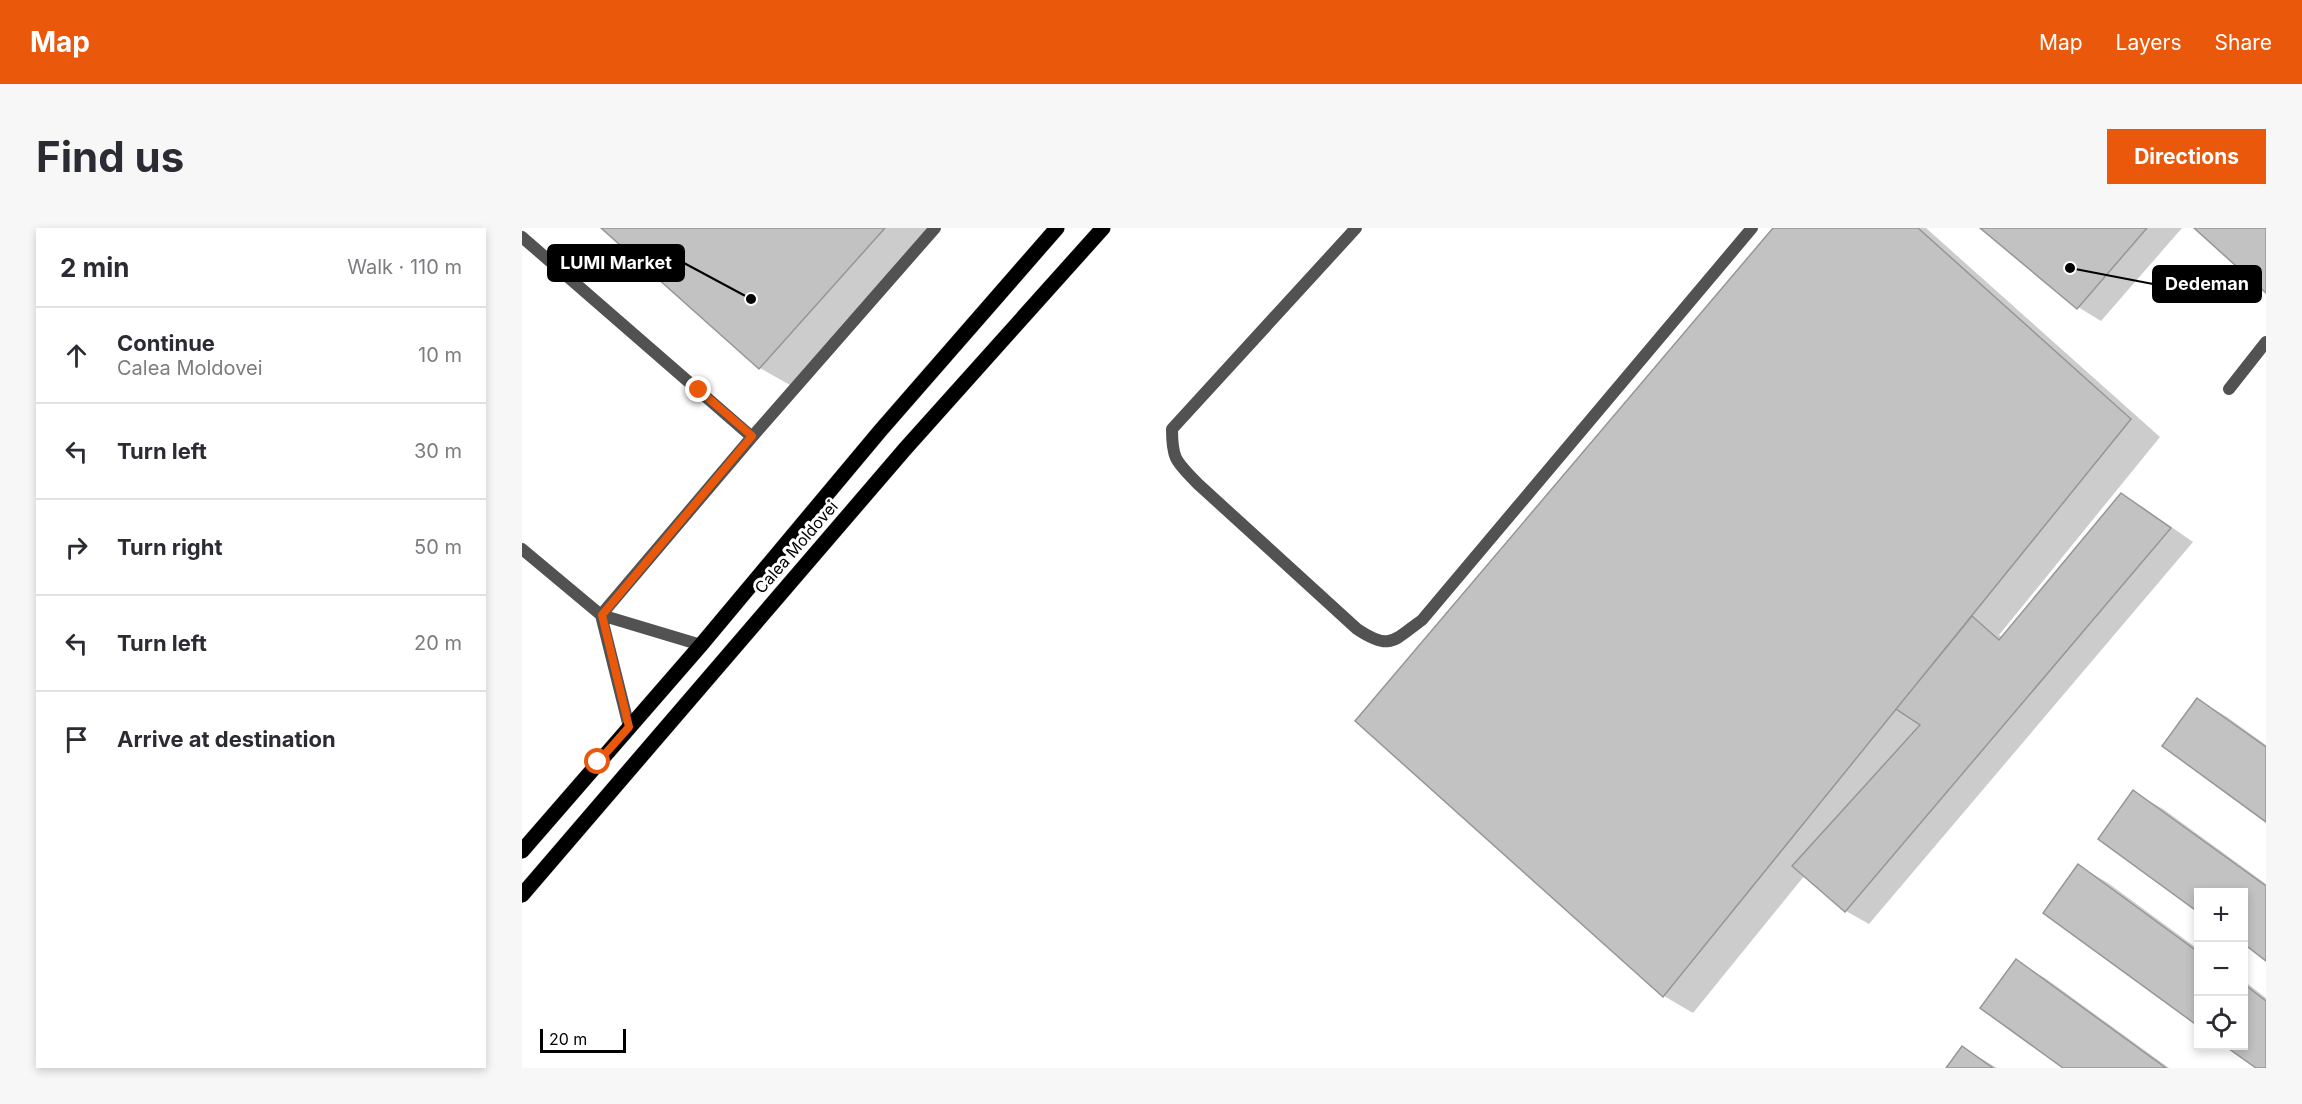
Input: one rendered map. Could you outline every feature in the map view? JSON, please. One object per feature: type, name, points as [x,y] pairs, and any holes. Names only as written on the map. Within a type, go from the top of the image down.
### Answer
[{"type":"main road","name":"Calea Moldovei","points":[[522,851],[700,645],[880,431],[1057,228]]},
{"type":"main road","name":"Calea Moldovei","points":[[522,895],[905,449],[1103,228]]},
{"type":"lane","points":[[602,615],[752,436],[935,228]]},
{"type":"lane","points":[[1039,250],[1046,228]]},
{"type":"lane","points":[[1356,228],[1173,429],[1172,449],[1175,461],[1198,484],[1357,629],[1376,641],[1392,642],[1422,620],[1752,228]]},
{"type":"lane","points":[[522,237],[752,436]]},
{"type":"lane","points":[[2229,389],[2266,342]]},
{"type":"lane","points":[[522,549],[602,615],[700,645]]},
{"type":"lane","points":[[602,615],[629,727]]},
{"type":"building","points":[[601,228],[885,228],[759,369]]},
{"type":"building","points":[[1773,228],[1918,228],[2131,419],[1663,997],[1355,721]]},
{"type":"building","points":[[1980,228],[2147,228],[2077,309]]},
{"type":"building","points":[[2194,228],[2266,228],[2266,293]]},
{"type":"building","points":[[2121,493],[2171,528],[1845,912],[1792,866],[1920,725],[1896,709],[1972,616],[1999,640]]},
{"type":"building","points":[[2197,698],[2266,747],[2266,822],[2162,746]]},
{"type":"building","points":[[2133,790],[2266,886],[2266,961],[2248,947],[2248,888],[2194,888],[2194,909],[2098,839]]},
{"type":"building","points":[[2078,864],[2194,949],[2194,1023],[2043,913]]},
{"type":"building","points":[[2016,959],[2166,1068],[2063,1068],[1980,1008]]},
{"type":"building","points":[[2248,987],[2266,1001],[2266,1068],[2256,1068],[2231,1050],[2248,1050]]},
{"type":"building","points":[[1962,1046],[1993,1068],[1946,1068]]},
{"type":"place","name":"Dedeman","points":[[2070,268]]},
{"type":"place","name":"LUMI Market","points":[[751,299]]},
{"type":"route","points":[[598,762],[629,727],[602,615],[752,436],[699,390]]}]
